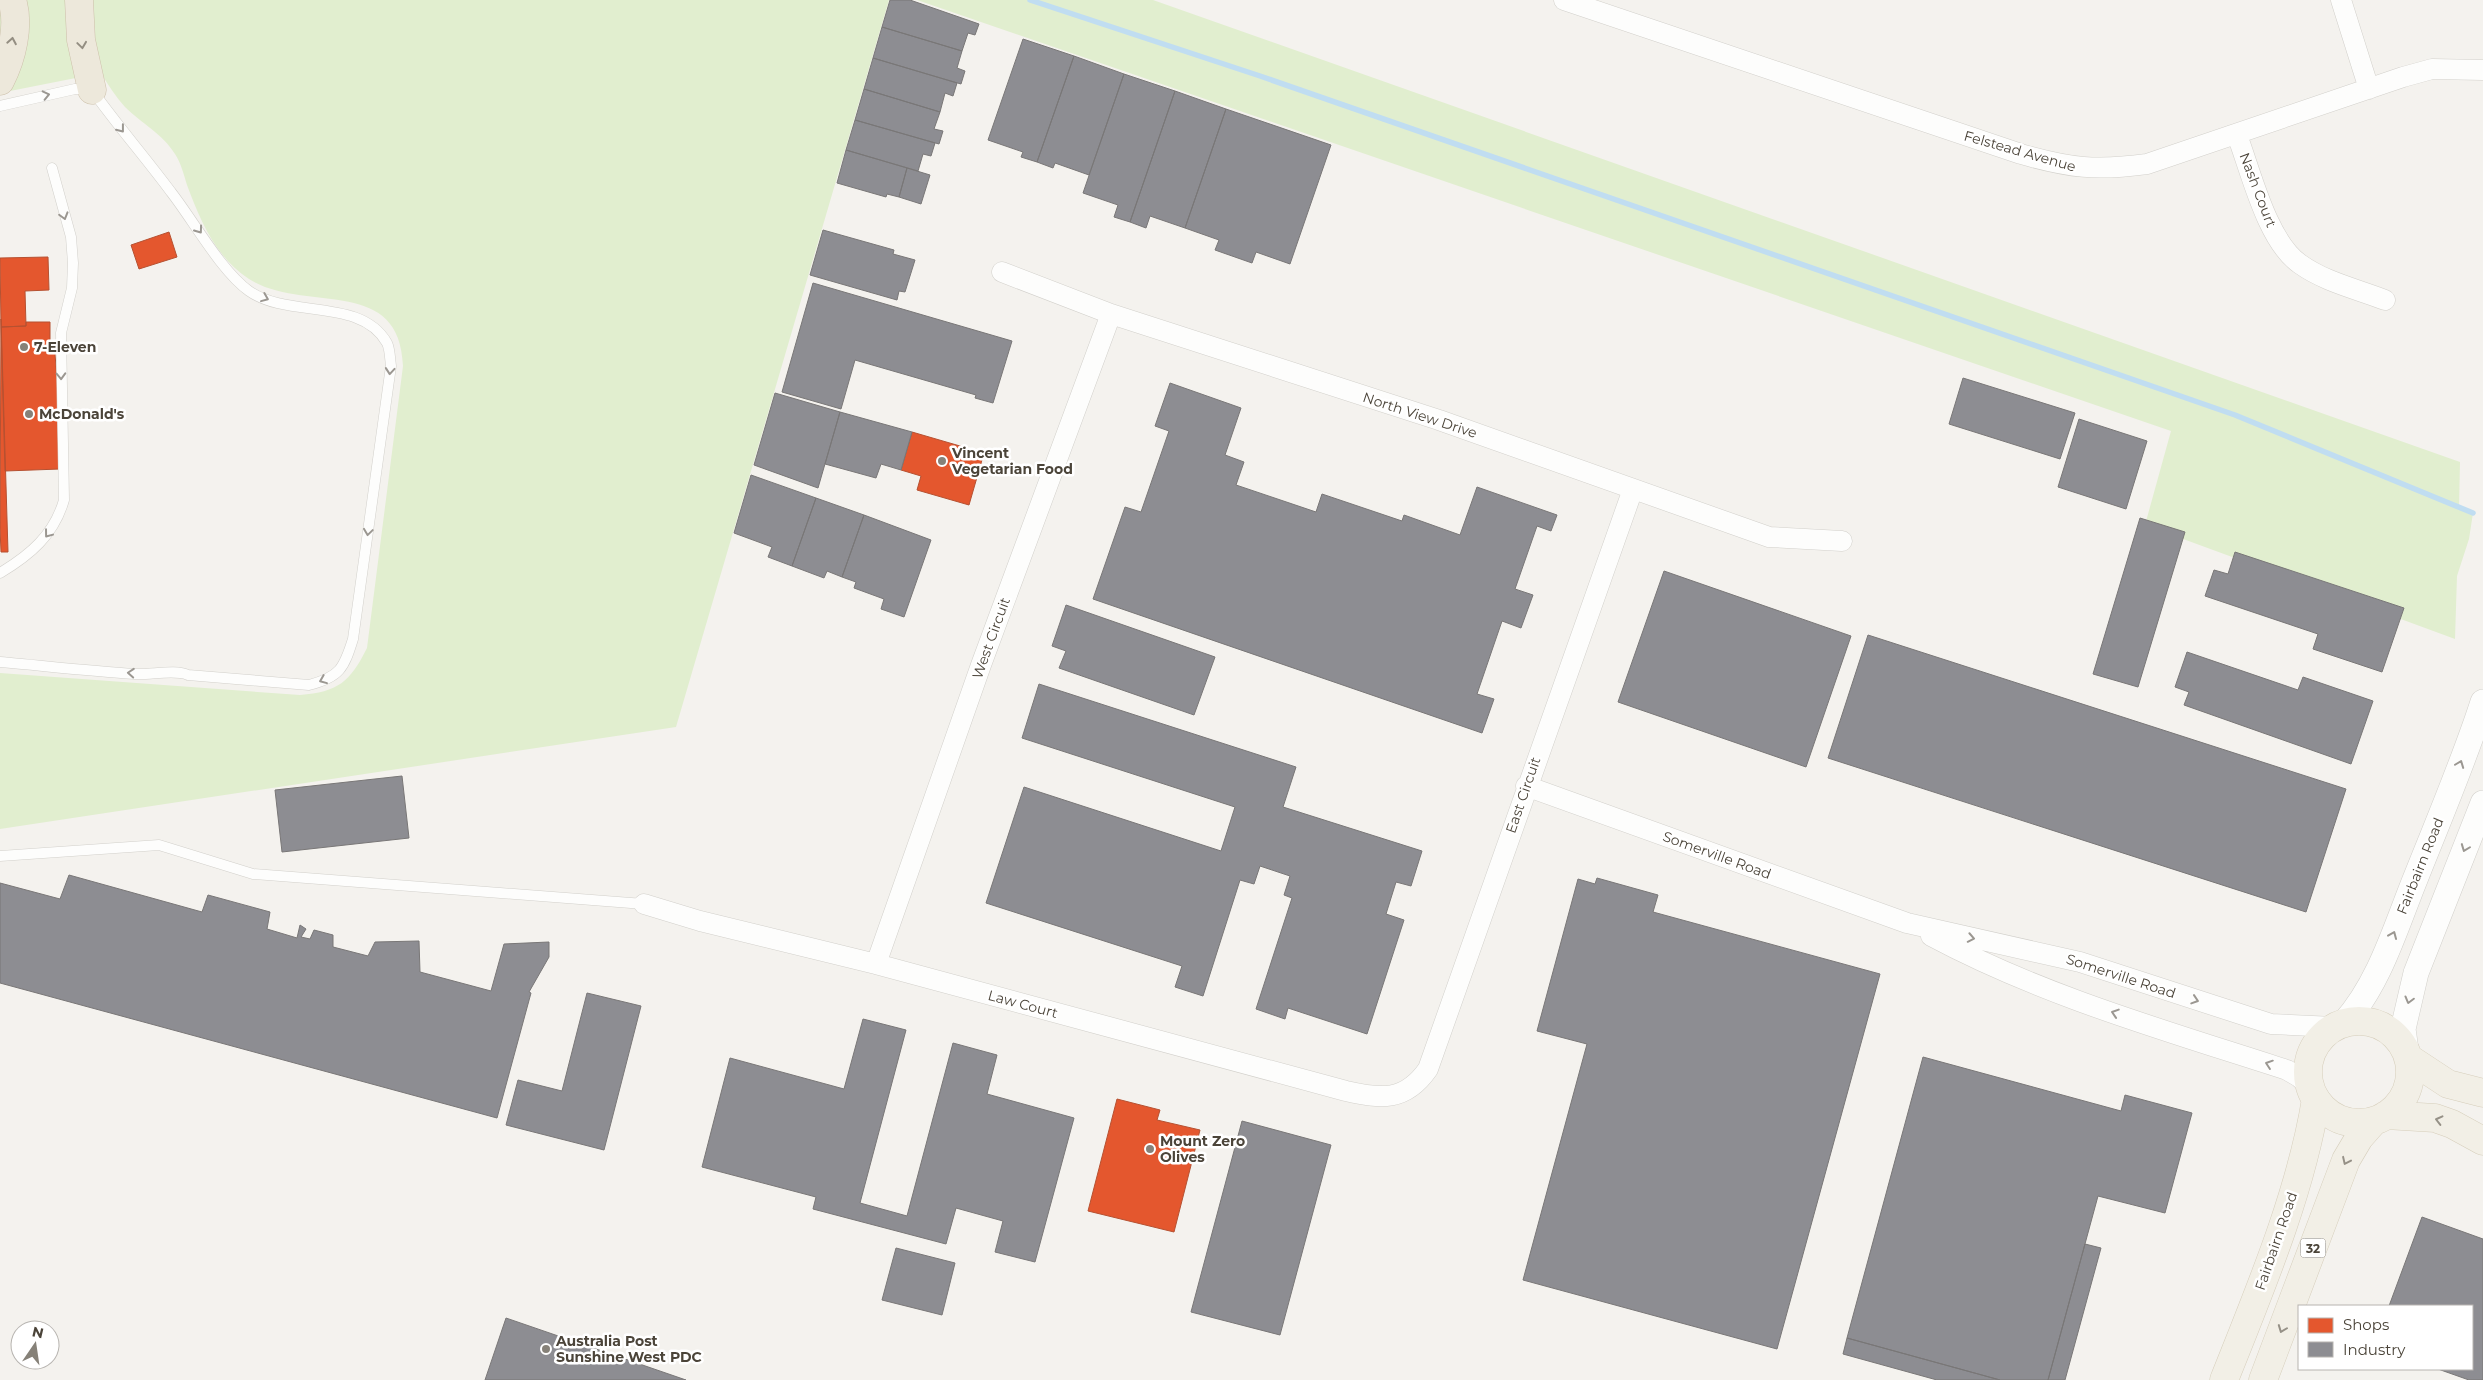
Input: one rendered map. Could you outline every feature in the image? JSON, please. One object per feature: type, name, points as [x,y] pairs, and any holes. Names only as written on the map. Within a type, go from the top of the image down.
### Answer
[{"type":"highway","points":[[0,81],[13,40],[15,9],[12,0]]},
{"type":"highway","points":[[79,0],[81,40],[92,90]]},
{"type":"main road","points":[[2483,1093],[2448,1084],[2408,1054],[2400,1040],[2380,1025],[2356,1020],[2339,1025],[2318,1041],[2312,1050],[2308,1071],[2313,1093],[2327,1112],[2341,1120],[2357,1123],[2380,1118],[2435,1118],[2452,1124],[2483,1141]]},
{"type":"main road","name":"32","points":[[2263,1380],[2346,1160],[2359,1138],[2380,1118],[2397,1107],[2407,1093],[2411,1076],[2408,1054]]},
{"type":"main road","name":"Fairbairn Road","points":[[2224,1380],[2259,1292],[2306,1150],[2313,1093]]},
{"type":"street","name":"Felstead Avenue","points":[[1564,0],[2053,163],[2083,169],[2118,168],[2147,164],[2238,135],[2369,89],[2432,70],[2483,70]]},
{"type":"street","points":[[2341,0],[2369,89]]},
{"type":"street","name":"Nash Court","points":[[2238,135],[2275,236],[2298,263],[2323,277],[2385,300]]},
{"type":"street","name":"North View Drive","points":[[1002,272],[1111,314],[1439,420],[1768,537],[1842,541]]},
{"type":"street","name":"West Circuit","points":[[876,964],[981,665],[1111,314]]},
{"type":"street","name":"East Circuit","points":[[1402,1093],[1420,1081],[1428,1069],[1526,786],[1633,489]]},
{"type":"street","name":"Fairbairn Road","points":[[2339,1025],[2358,1007],[2369,989],[2392,938],[2483,702]]},
{"type":"street","name":"Somerville Road","points":[[1526,786],[1907,923],[2080,962],[2271,1024],[2339,1025]]},
{"type":"street","points":[[2408,1054],[2403,1029],[2416,973],[2483,803]]},
{"type":"street","name":"Law Court","points":[[644,904],[876,964],[1346,1091],[1383,1097],[1402,1093]]},
{"type":"street","name":"Somerville Road","points":[[1907,923],[1968,956],[2031,984],[2287,1070],[2299,1076],[2313,1093]]},
{"type":"lane","points":[[0,106],[75,89],[92,90],[171,192],[227,269],[249,291],[290,306],[356,316],[373,326],[388,344],[391,366],[353,639],[345,665],[326,680],[309,685],[188,675],[180,671],[161,674],[136,674],[0,662]]},
{"type":"lane","points":[[0,573],[42,542],[56,522],[64,500],[61,333],[72,288],[72,263],[71,237],[52,168]]},
{"type":"lane","points":[[0,856],[159,845],[253,874],[644,904]]},
{"type":"green space","points":[[0,0],[889,0],[676,727],[0,829],[0,673],[300,695],[313,694],[333,688],[355,669],[367,648],[403,366],[398,337],[386,319],[368,307],[346,301],[272,289],[249,279],[237,270],[210,237],[175,154],[158,134],[125,107],[101,73],[0,93]]},
{"type":"green space","points":[[917,0],[1153,0],[2460,462],[2459,507],[2473,513],[2469,539],[2457,576],[2455,639],[2145,525],[2171,431]]},
{"type":"building: Shops","points":[[169,232],[177,257],[139,269],[131,245]]},
{"type":"building: Shops","points":[[48,257],[49,290],[25,291],[26,326],[1,327],[0,258]]},
{"type":"building: Shops","points":[[1,319],[8,552],[1,552],[0,528]]},
{"type":"building: Shops","points":[[26,322],[50,322],[50,343],[58,344],[58,353],[55,354],[57,379],[59,379],[60,469],[5,471],[1,327],[26,326]]},
{"type":"building: Shops","name":"Vincent Vegetarian Food","points":[[912,432],[984,453],[969,505],[917,490],[921,476],[901,470]]},
{"type":"building: Shops","name":"Mount Zero Olives","points":[[1117,1099],[1160,1110],[1157,1120],[1200,1130],[1174,1232],[1088,1211]]},
{"type":"building: Industry","points":[[890,0],[910,0],[979,24],[975,35],[968,33],[962,51],[882,27]]},
{"type":"building: Industry","points":[[882,27],[962,51],[957,68],[965,71],[961,84],[873,58]]},
{"type":"building: Industry","points":[[1023,39],[1074,56],[1037,162],[1021,157],[1023,152],[988,140]]},
{"type":"building: Industry","points":[[1074,56],[1124,74],[1089,175],[1055,163],[1053,168],[1037,162]]},
{"type":"building: Industry","points":[[873,58],[957,83],[953,96],[945,93],[940,112],[864,89]]},
{"type":"building: Industry","points":[[1124,74],[1175,91],[1130,222],[1114,217],[1118,205],[1083,193]]},
{"type":"building: Industry","points":[[864,89],[940,112],[934,129],[943,131],[939,144],[855,120]]},
{"type":"building: Industry","points":[[1175,91],[1226,109],[1185,228],[1150,216],[1146,228],[1130,222]]},
{"type":"building: Industry","points":[[1226,109],[1331,145],[1290,264],[1256,252],[1252,263],[1215,250],[1219,240],[1185,228]]},
{"type":"building: Industry","points":[[855,120],[935,143],[931,156],[923,154],[918,171],[846,150]]},
{"type":"building: Industry","points":[[846,150],[907,168],[899,197],[887,194],[886,197],[837,183]]},
{"type":"building: Industry","points":[[907,168],[930,175],[921,204],[899,197]]},
{"type":"building: Industry","points":[[823,230],[894,250],[893,254],[915,260],[905,292],[899,291],[897,300],[810,275]]},
{"type":"building: Industry","points":[[813,283],[1012,341],[993,403],[975,398],[976,395],[855,360],[841,409],[782,392]]},
{"type":"building: Industry","points":[[1963,378],[2075,413],[2060,459],[1949,424]]},
{"type":"building: Industry","points":[[1170,383],[1241,408],[1225,455],[1244,462],[1236,485],[1316,512],[1322,494],[1402,521],[1404,515],[1460,535],[1477,487],[1557,515],[1551,531],[1537,526],[1515,589],[1533,595],[1521,628],[1502,621],[1477,694],[1494,699],[1482,733],[1093,599],[1125,507],[1141,512],[1169,431],[1155,426]]},
{"type":"building: Industry","points":[[775,393],[840,412],[818,488],[754,465]]},
{"type":"building: Industry","points":[[840,412],[912,432],[901,470],[881,464],[876,478],[825,464]]},
{"type":"building: Industry","points":[[2079,419],[2147,441],[2126,509],[2058,487]]},
{"type":"building: Industry","points":[[751,475],[816,498],[792,566],[768,557],[772,547],[734,533]]},
{"type":"building: Industry","points":[[816,498],[864,515],[842,577],[827,571],[824,578],[792,566]]},
{"type":"building: Industry","points":[[864,515],[931,540],[904,617],[881,609],[884,599],[854,588],[856,582],[842,577]]},
{"type":"building: Industry","points":[[2140,518],[2185,532],[2138,687],[2093,674]]},
{"type":"building: Industry","points":[[2235,552],[2404,608],[2382,672],[2313,649],[2318,634],[2205,596],[2214,570],[2228,574]]},
{"type":"building: Industry","points":[[1664,571],[1851,636],[1806,767],[1618,702]]},
{"type":"building: Industry","points":[[1066,605],[1215,657],[1194,715],[1059,668],[1066,651],[1052,646]]},
{"type":"building: Industry","points":[[1868,635],[2346,789],[2306,912],[1828,758]]},
{"type":"building: Industry","points":[[2187,652],[2298,690],[2303,677],[2373,701],[2351,764],[2184,705],[2189,692],[2175,687]]},
{"type":"building: Industry","points":[[1039,684],[1296,767],[1283,807],[1422,851],[1411,886],[1396,882],[1386,914],[1404,920],[1367,1034],[1288,1008],[1285,1019],[1256,1009],[1292,898],[1284,895],[1290,876],[1260,866],[1254,884],[1240,880],[1203,996],[1175,987],[1182,966],[986,903],[1024,787],[1221,851],[1235,807],[1022,738]]},
{"type":"building: Industry","points":[[402,776],[409,838],[282,852],[275,790]]},
{"type":"building: Industry","points":[[69,875],[202,912],[208,895],[270,912],[267,929],[297,938],[300,925],[306,929],[301,937],[310,939],[314,930],[333,935],[333,947],[368,956],[375,942],[419,941],[420,972],[491,991],[504,944],[549,942],[549,957],[529,992],[531,993],[497,1118],[0,983],[0,883],[60,899]]},
{"type":"building: Industry","points":[[1597,878],[1658,895],[1653,912],[1880,974],[1777,1349],[1523,1280],[1587,1044],[1537,1031],[1578,879],[1595,884]]},
{"type":"building: Industry","points":[[587,993],[641,1006],[604,1150],[506,1125],[518,1080],[562,1091]]},
{"type":"building: Industry","points":[[863,1019],[906,1030],[860,1203],[907,1216],[953,1043],[997,1055],[987,1094],[1074,1118],[1035,1262],[995,1252],[1003,1221],[956,1208],[946,1244],[813,1209],[816,1197],[702,1167],[730,1058],[844,1089]]},
{"type":"building: Industry","points":[[1923,1057],[2121,1111],[2125,1095],[2192,1113],[2165,1213],[2098,1196],[2048,1380],[2000,1380],[1847,1338]]},
{"type":"building: Industry","points":[[1242,1121],[1331,1145],[1280,1335],[1191,1312]]},
{"type":"building: Industry","points":[[2422,1217],[2483,1239],[2483,1380],[2469,1380],[2441,1370],[2473,1370],[2473,1305],[2389,1305]]},
{"type":"building: Industry","points":[[2085,1244],[2101,1248],[2065,1380],[2048,1380]]},
{"type":"building: Industry","points":[[896,1248],[955,1263],[942,1315],[882,1300]]},
{"type":"building: Industry","name":"Australia Post Sunshine West PDC","points":[[506,1318],[686,1380],[485,1380]]},
{"type":"building: Industry","points":[[1847,1338],[2000,1380],[1937,1380],[1843,1354]]},
{"type":"waterway","points":[[1030,0],[1260,76],[2235,415],[2473,513]]},
{"type":"place","name":"7-Eleven","points":[[24,347]]},
{"type":"place","name":"McDonald's","points":[[29,414]]},
{"type":"place","name":"Vincent Vegetarian Food","points":[[942,461]]},
{"type":"place","name":"Mount Zero Olives","points":[[1150,1149]]},
{"type":"place","name":"Australia Post Sunshine West PDC","points":[[546,1349]]}]
